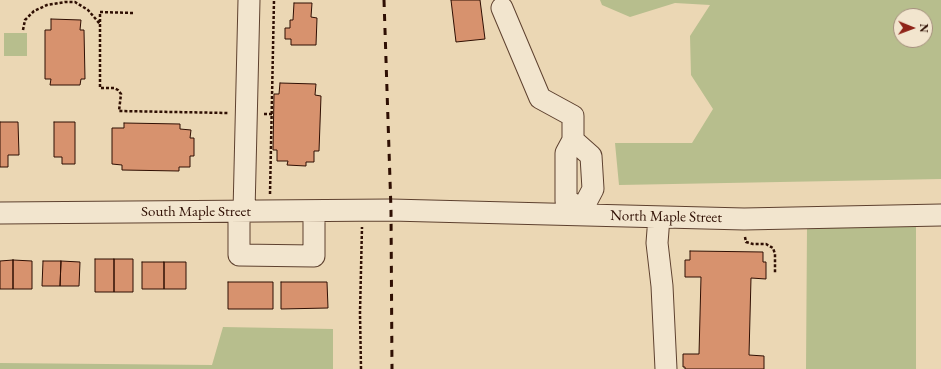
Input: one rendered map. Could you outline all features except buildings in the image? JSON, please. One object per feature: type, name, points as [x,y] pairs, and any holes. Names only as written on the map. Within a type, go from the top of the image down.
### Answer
[{"type":"street","points":[[249,0],[247,114],[239,255],[314,256],[314,211]]},
{"type":"street","points":[[502,8],[540,98],[573,116],[574,140],[591,156],[592,189],[583,212]]},
{"type":"street","name":"South Maple Street","points":[[0,213],[391,210]]},
{"type":"street","name":"North Maple Street","points":[[391,210],[583,212],[659,217],[744,219],[941,215]]},
{"type":"street","points":[[659,217],[657,243],[662,286],[666,369]]},
{"type":"path","points":[[270,197],[274,0]]},
{"type":"path","points":[[23,30],[25,20],[34,11],[47,5],[66,2],[75,2],[88,10],[100,25]]},
{"type":"path","points":[[133,13],[100,12],[100,88],[114,88],[118,90],[121,94],[119,111],[272,114]]},
{"type":"path","points":[[361,369],[360,313],[362,211]]},
{"type":"path","points":[[744,236],[746,242],[753,244],[766,244],[773,248],[775,254],[775,273]]},
{"type":"green space","points":[[600,0],[941,0],[941,179],[619,185],[615,143],[692,143],[713,109],[691,75],[690,36],[710,5],[675,3],[630,17],[602,5]]},
{"type":"green space","points":[[4,33],[27,33],[27,56],[4,56]]},
{"type":"green space","points":[[916,226],[916,369],[806,369],[807,228]]},
{"type":"green space","points":[[223,327],[333,329],[333,369],[0,369],[0,363],[212,365]]},
{"type":"railway","points":[[384,0],[391,210],[392,369]]}]
